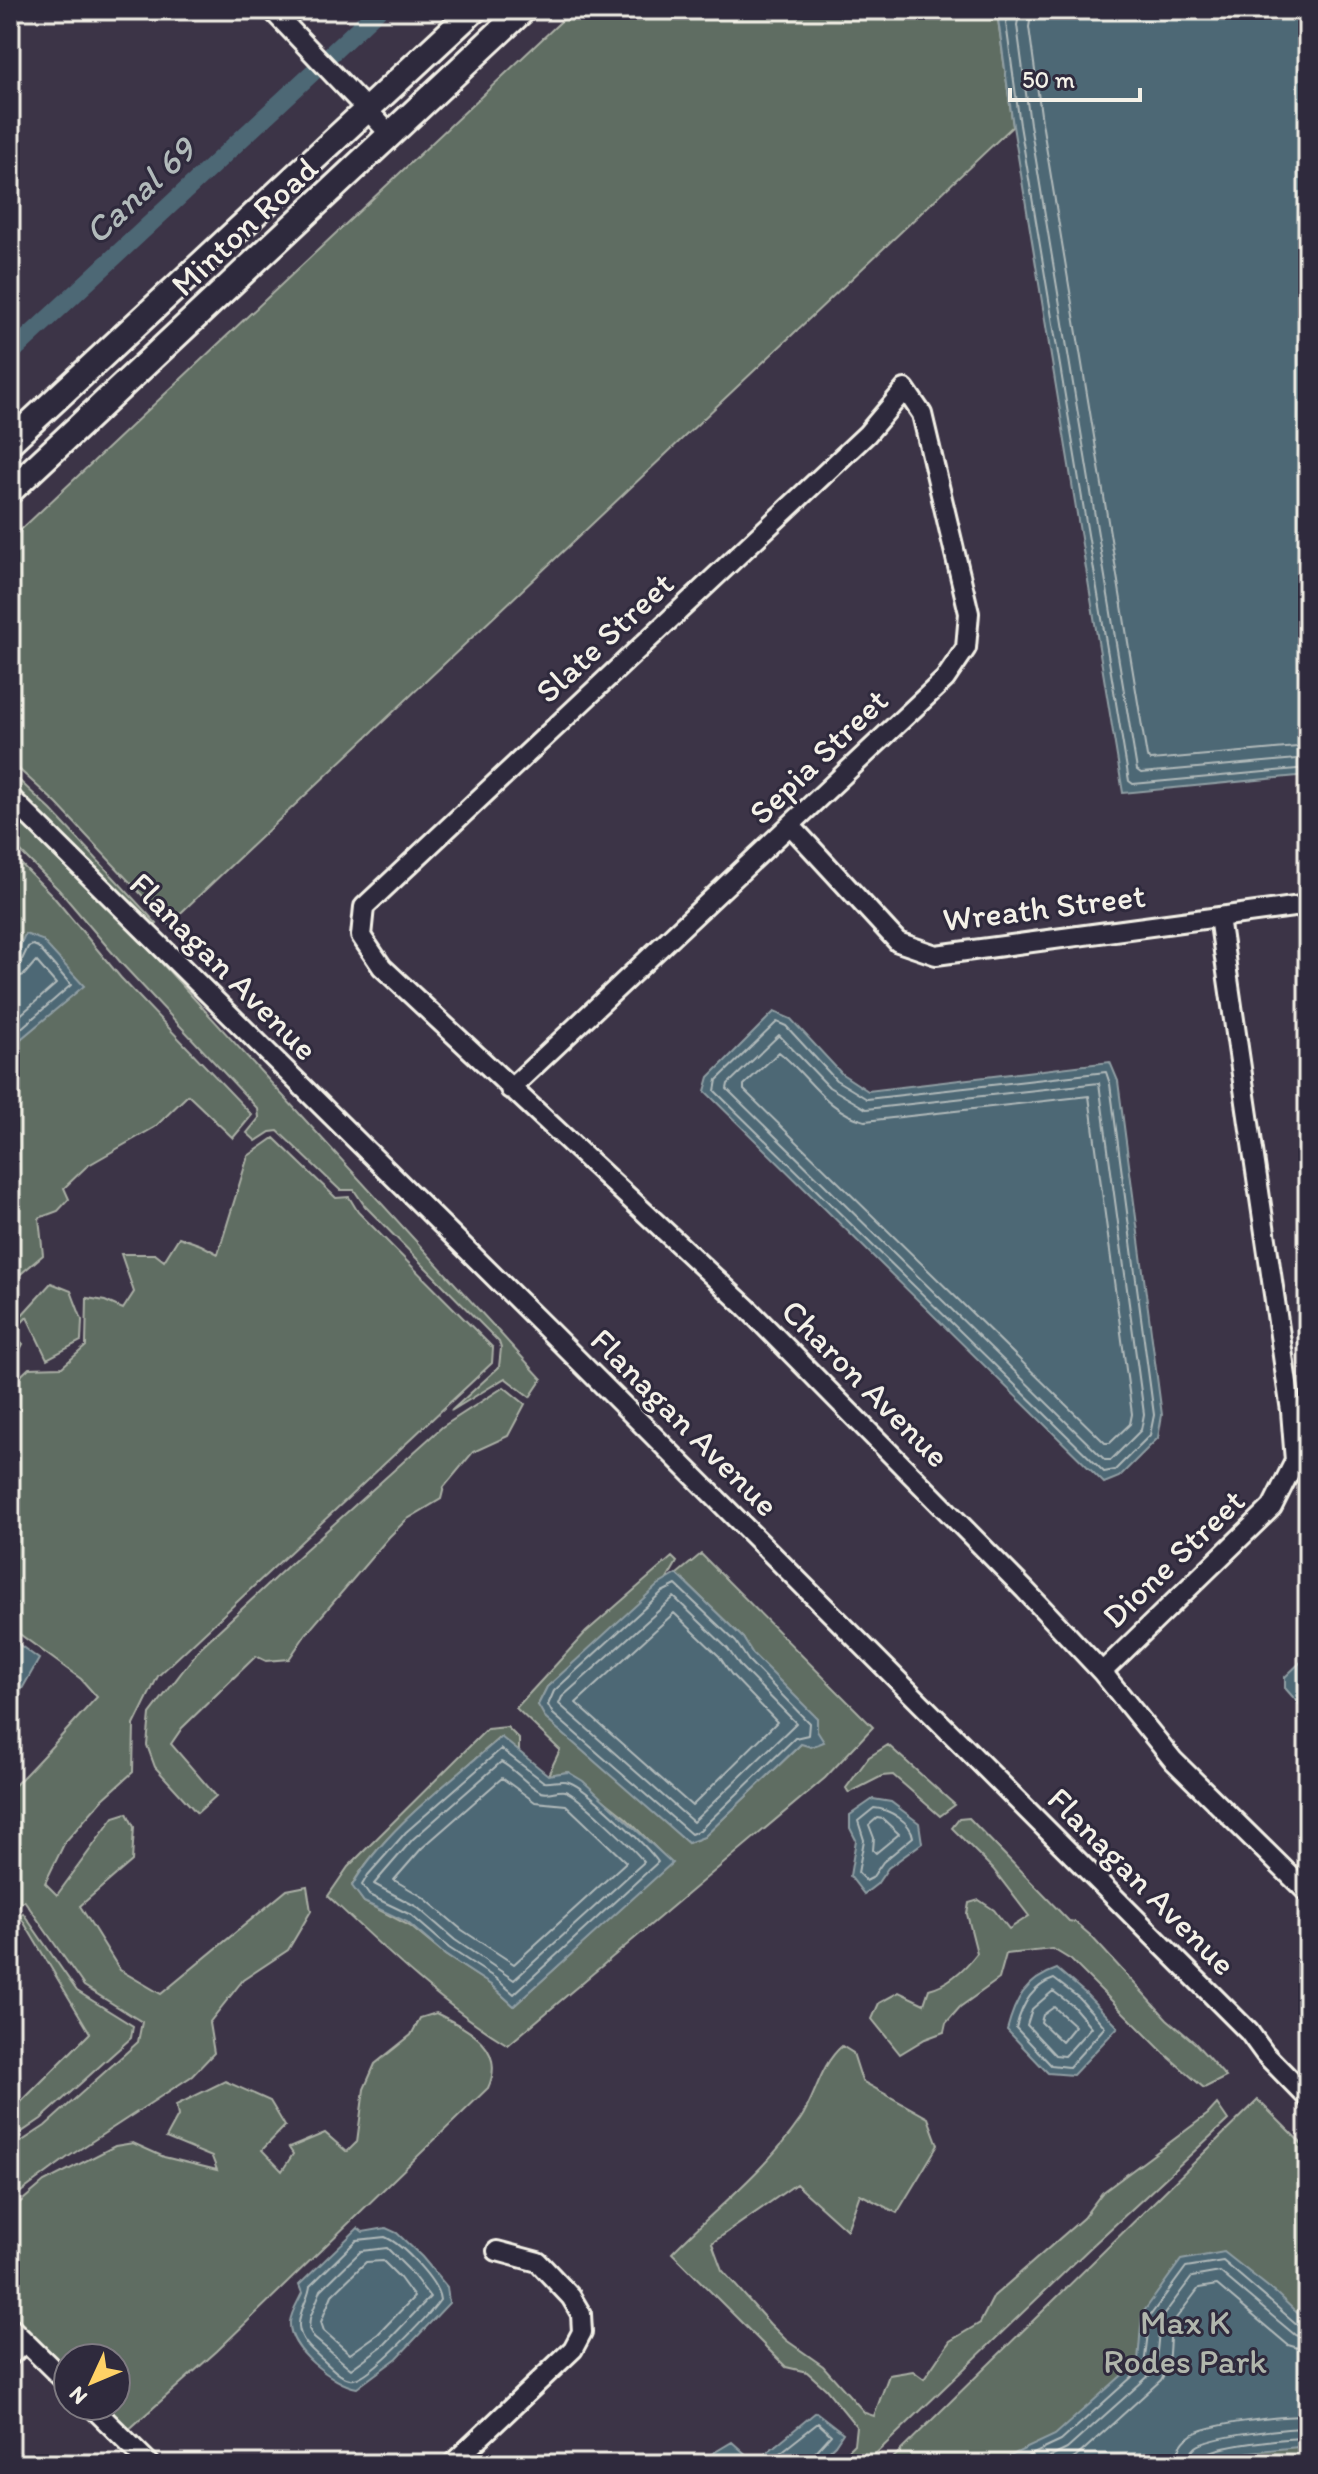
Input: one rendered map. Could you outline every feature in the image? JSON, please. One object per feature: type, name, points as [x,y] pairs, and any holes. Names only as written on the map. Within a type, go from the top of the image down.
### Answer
[{"type":"main road","name":"Minton Road","points":[[10,442],[474,10]]},
{"type":"main road","name":"Minton Road","points":[[10,491],[523,10]]},
{"type":"street","points":[[272,10],[391,135]]},
{"type":"street","name":"Sepia Street","points":[[510,1089],[945,679],[966,648],[969,613],[922,414],[905,389]]},
{"type":"street","name":"Slate Street","points":[[361,936],[364,907],[867,434],[905,389]]},
{"type":"street","name":"Flanagan Avenue","points":[[10,797],[1249,2032],[1265,2054],[1308,2098]]},
{"type":"street","name":"Wreath Street","points":[[791,826],[898,942],[936,955],[1308,905]]},
{"type":"street","name":"Dione Street","points":[[1102,1672],[1272,1507],[1295,1461],[1291,1411],[1219,917]]},
{"type":"street","name":"Charon Avenue","points":[[361,936],[382,967],[746,1307],[1025,1590],[1102,1672],[1173,1760],[1308,1893]]},
{"type":"street","points":[[452,2464],[573,2349],[582,2332],[581,2314],[571,2297],[538,2262],[497,2251]]},
{"type":"street","points":[[10,2327],[52,2368]]},
{"type":"street","points":[[10,2356],[25,2342]]},
{"type":"street","points":[[107,2422],[150,2464]]},
{"type":"green space","points":[[573,10],[1004,10],[998,20],[1013,126],[169,924],[57,804],[10,761],[10,540]]},
{"type":"green space","points":[[10,772],[51,810],[157,924],[145,936],[146,946],[542,1379],[530,1397],[505,1378],[451,1411],[499,1367],[499,1342],[365,1206],[354,1190],[340,1190],[278,1131],[270,1132],[256,1141],[247,1133],[259,1118],[258,1109],[122,964],[59,890],[10,841]]},
{"type":"green space","points":[[10,853],[52,895],[121,978],[252,1115],[233,1138],[188,1095],[155,1127],[87,1166],[64,1188],[69,1199],[58,1211],[39,1218],[43,1255],[10,1283]]},
{"type":"green space","points":[[274,1138],[336,1198],[349,1197],[358,1212],[493,1348],[492,1363],[158,1676],[134,1725],[133,1772],[102,1800],[65,1842],[45,1883],[57,1895],[114,1817],[127,1813],[134,1827],[132,1861],[80,1906],[120,1970],[161,1994],[287,1890],[307,1886],[311,1911],[288,1950],[243,1980],[209,2023],[214,2053],[192,2076],[68,2157],[10,2200],[10,2149],[45,2126],[138,2042],[142,2022],[84,1986],[24,1900],[10,1915],[10,1790],[97,1697],[81,1679],[10,1627],[10,1386],[29,1368],[62,1367],[86,1346],[87,1298],[123,1309],[134,1292],[121,1254],[155,1254],[164,1261],[179,1237],[218,1254],[248,1156]]},
{"type":"green space","points":[[51,1283],[71,1291],[82,1320],[81,1341],[47,1359],[27,1317],[12,1333],[23,1344],[10,1368],[10,1328]]},
{"type":"green space","points":[[504,1387],[525,1404],[508,1436],[473,1452],[444,1487],[441,1499],[406,1520],[389,1537],[306,1634],[289,1659],[266,1661],[256,1656],[182,1728],[171,1744],[216,1796],[197,1813],[155,1767],[147,1745],[150,1714],[201,1647],[305,1550],[442,1427]]},
{"type":"green space","points":[[701,1554],[873,1727],[825,1778],[508,2045],[437,1994],[328,1896],[348,1867],[487,1729],[507,1727],[519,1739],[519,1752],[500,1737],[420,1806],[382,1844],[352,1885],[364,1902],[410,1926],[445,1955],[491,1985],[514,2006],[671,1863],[626,1818],[568,1772],[548,1775],[560,1750],[516,1708],[586,1632],[672,1557],[677,1562],[666,1581],[547,1687],[538,1705],[688,1843],[704,1837],[801,1744],[743,1638],[677,1574]]},
{"type":"green space","points":[[888,1745],[955,1805],[940,1816],[893,1775],[882,1776],[849,1793],[846,1788],[869,1757]]},
{"type":"green space","points":[[969,1818],[1069,1921],[1075,1922],[1090,1935],[1167,2019],[1195,2043],[1226,2077],[1204,2088],[1164,2053],[1071,1960],[1053,1949],[1006,1954],[999,1979],[960,2007],[946,2023],[944,2032],[900,2054],[872,2019],[879,2003],[899,1992],[924,2004],[929,1989],[950,1980],[967,1965],[977,1953],[967,1914],[969,1903],[979,1900],[994,1910],[1009,1929],[1029,1916],[993,1869],[952,1828],[959,1819]]},
{"type":"green space","points":[[23,1913],[77,1991],[133,2026],[131,2038],[41,2119],[10,2140],[10,2113],[90,2033],[20,1916]]},
{"type":"green space","points":[[436,2013],[481,2041],[492,2061],[488,2088],[217,2351],[126,2432],[116,2422],[132,2422],[132,2342],[52,2342],[52,2355],[10,2312],[10,2211],[44,2182],[115,2146],[133,2143],[164,2157],[217,2170],[212,2157],[166,2138],[178,2116],[176,2105],[225,2081],[270,2101],[285,2126],[262,2150],[282,2171],[293,2154],[289,2148],[325,2133],[347,2152],[357,2142],[364,2089],[375,2064],[411,2035],[420,2018]]},
{"type":"green space","points":[[842,2046],[853,2053],[862,2081],[928,2118],[938,2145],[897,2213],[860,2194],[847,2230],[796,2184],[712,2243],[722,2270],[770,2324],[786,2340],[823,2366],[865,2413],[874,2416],[889,2375],[913,2371],[924,2379],[950,2341],[980,2323],[994,2296],[1083,2218],[1102,2193],[1208,2114],[1217,2104],[1228,2120],[865,2464],[839,2464],[839,2459],[854,2444],[856,2426],[826,2389],[807,2372],[786,2367],[672,2253],[786,2139],[805,2111],[828,2062]]},
{"type":"green space","name":"Max K Rodes Park","points":[[1258,2100],[1308,2150],[1308,2464],[887,2464]]},
{"type":"water","points":[[1005,10],[1308,10],[1308,775],[1123,793],[1013,126],[998,19]]},
{"type":"water","points":[[25,934],[42,940],[84,986],[10,1048],[10,969]]},
{"type":"water","points":[[774,1012],[791,1019],[842,1074],[868,1091],[1110,1062],[1118,1081],[1162,1415],[1158,1438],[1119,1477],[1104,1483],[705,1091],[709,1077]]},
{"type":"water","points":[[677,1574],[743,1638],[753,1654],[817,1718],[817,1731],[824,1742],[811,1747],[801,1744],[704,1837],[688,1843],[546,1719],[538,1705],[547,1687],[658,1585]]},
{"type":"water","points":[[10,1638],[39,1659],[10,1703]]},
{"type":"water","points":[[1308,1655],[1308,1714],[1285,1688],[1285,1677]]},
{"type":"water","points":[[501,1737],[548,1775],[568,1772],[583,1781],[672,1863],[514,2006],[491,1985],[445,1955],[407,1922],[364,1902],[352,1886],[400,1825]]},
{"type":"water","points":[[873,1799],[891,1802],[919,1823],[922,1843],[888,1868],[877,1884],[864,1894],[850,1876],[856,1840],[850,1828],[850,1815]]},
{"type":"water","points":[[1057,1969],[1118,2027],[1073,2075],[1048,2073],[1007,2030],[1023,1992],[1037,1979]]},
{"type":"water","points":[[358,2228],[363,2232],[386,2228],[397,2233],[447,2287],[449,2303],[397,2358],[357,2388],[336,2380],[314,2364],[296,2343],[290,2322],[302,2293],[299,2285]]},
{"type":"water","points":[[1224,2252],[1308,2323],[1308,2446],[1250,2452],[1191,2464],[993,2464],[1055,2435],[1138,2361],[1142,2314],[1181,2260]]},
{"type":"water","points":[[816,2412],[843,2433],[815,2464],[695,2464],[732,2442],[749,2457],[759,2459]]},
{"type":"waterway","name":"Canal 69","points":[[332,53],[378,10]]},
{"type":"waterway","name":"Canal 69","points":[[10,354],[312,73]]}]
